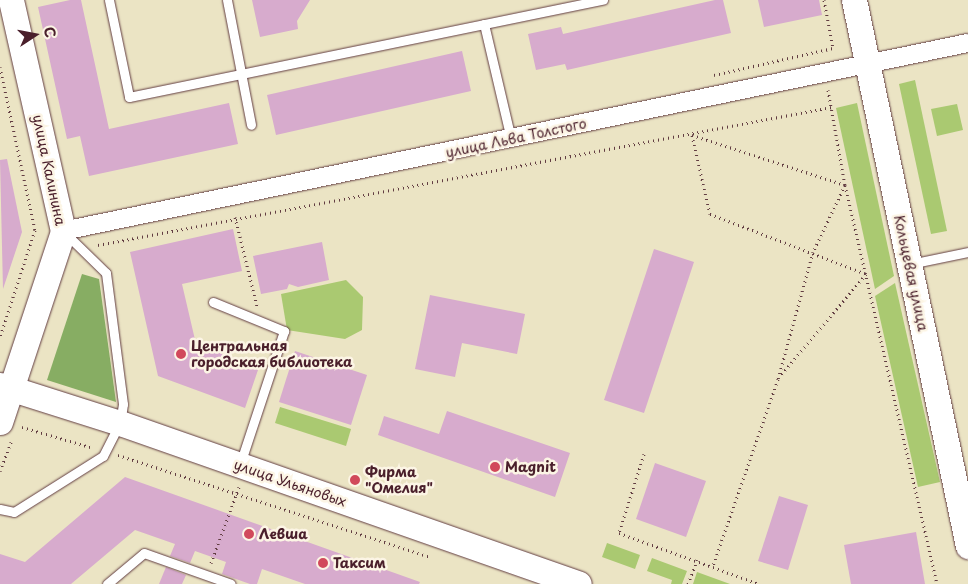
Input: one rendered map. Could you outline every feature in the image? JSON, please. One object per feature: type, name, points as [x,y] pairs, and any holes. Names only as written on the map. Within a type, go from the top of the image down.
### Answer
[{"type":"street","name":"улица Калинина","points":[[0,422],[6,387],[63,231],[11,0]]},
{"type":"street","name":"Кольцевая улица","points":[[854,0],[968,546]]},
{"type":"street","name":"улица Льва Толстого","points":[[63,231],[968,44]]},
{"type":"street","name":"улица Ульяновых","points":[[6,387],[120,423],[579,584]]},
{"type":"lane","points":[[109,0],[129,97],[603,0]]},
{"type":"lane","points":[[227,0],[251,125]]},
{"type":"lane","points":[[484,24],[511,139]]},
{"type":"lane","points":[[0,509],[14,512],[105,452],[120,423],[124,404],[106,273],[63,231]]},
{"type":"lane","points":[[910,264],[968,252]]},
{"type":"lane","points":[[213,302],[284,331],[242,466]]},
{"type":"lane","points":[[107,584],[144,553],[231,584]]},
{"type":"path","points":[[824,0],[833,48]]},
{"type":"path","points":[[0,67],[35,230],[0,337]]},
{"type":"path","points":[[828,90],[845,185],[937,584]]},
{"type":"path","points":[[81,249],[236,217],[692,135],[832,107]]},
{"type":"path","points":[[692,135],[845,185]]},
{"type":"path","points":[[692,135],[710,214],[814,252],[866,274]]},
{"type":"path","points":[[713,566],[778,378],[814,252],[845,185]]},
{"type":"path","points":[[236,217],[261,322]]},
{"type":"path","points":[[778,378],[866,274]]},
{"type":"path","points":[[0,471],[17,426],[105,452],[436,559]]},
{"type":"path","points":[[644,454],[619,533],[759,584]]},
{"type":"path","points":[[206,575],[236,494],[242,466]]},
{"type":"path","points":[[688,584],[696,560]]},
{"type":"green space","points":[[915,80],[947,231],[931,234],[899,84]]},
{"type":"green space","points":[[857,103],[894,276],[875,289],[836,108]]},
{"type":"green space","points":[[957,104],[963,130],[937,136],[931,109]]},
{"type":"green space","points":[[82,274],[99,279],[116,402],[47,380]]},
{"type":"green space","points":[[346,280],[363,297],[362,330],[345,339],[287,330],[281,294]]},
{"type":"green space","points":[[895,283],[940,482],[918,487],[875,296]]},
{"type":"green space","points":[[280,407],[351,429],[346,446],[275,423]]},
{"type":"green space","points":[[607,543],[640,555],[635,569],[602,557]]},
{"type":"green space","points":[[652,558],[687,571],[682,584],[671,584],[672,580],[647,571]]},
{"type":"green space","points":[[697,572],[730,584],[693,584]]},
{"type":"building","points":[[70,0],[81,0],[109,129],[229,103],[238,144],[89,176],[80,136],[67,139],[38,7]]},
{"type":"building","points":[[252,0],[310,0],[297,21],[298,29],[260,37]]},
{"type":"building","points":[[715,0],[723,0],[731,33],[567,70],[565,64],[536,70],[528,34],[561,27],[563,34]]},
{"type":"building","points":[[758,0],[819,0],[822,15],[764,27]]},
{"type":"building","points":[[462,51],[471,91],[276,135],[267,95]]},
{"type":"building","points":[[7,159],[22,232],[3,289],[0,160]]},
{"type":"building","points":[[233,229],[242,271],[182,284],[196,344],[259,367],[245,408],[158,376],[130,252]]},
{"type":"building","points":[[322,242],[329,280],[298,287],[289,284],[287,289],[261,294],[253,256]]},
{"type":"building","points":[[654,249],[694,262],[644,413],[604,400]]},
{"type":"building","points":[[430,295],[525,314],[517,354],[462,343],[455,377],[415,369]]},
{"type":"building","points":[[295,351],[367,375],[351,425],[279,402]]},
{"type":"building","points":[[447,411],[570,453],[555,497],[378,435],[384,416],[439,434]]},
{"type":"building","points":[[655,463],[706,481],[686,537],[636,519]]},
{"type":"building","points":[[125,477],[420,582],[419,584],[305,584],[262,569],[257,584],[250,584],[222,574],[226,562],[195,551],[190,563],[170,556],[175,544],[135,530],[71,584],[0,584],[0,554],[25,562]]},
{"type":"building","points":[[779,496],[808,505],[788,570],[758,561]]},
{"type":"building","points":[[916,532],[925,584],[851,584],[844,545]]},
{"type":"building","points":[[166,567],[186,575],[182,584],[159,584]]},
{"type":"place","name":"Центральная городская библиотека","points":[[181,354]]},
{"type":"place","name":"Magnit","points":[[495,467]]},
{"type":"place","name":"Фирма \"Омелия\"","points":[[355,480]]},
{"type":"place","name":"Левша","points":[[249,534]]},
{"type":"place","name":"Таксим","points":[[323,563]]}]
